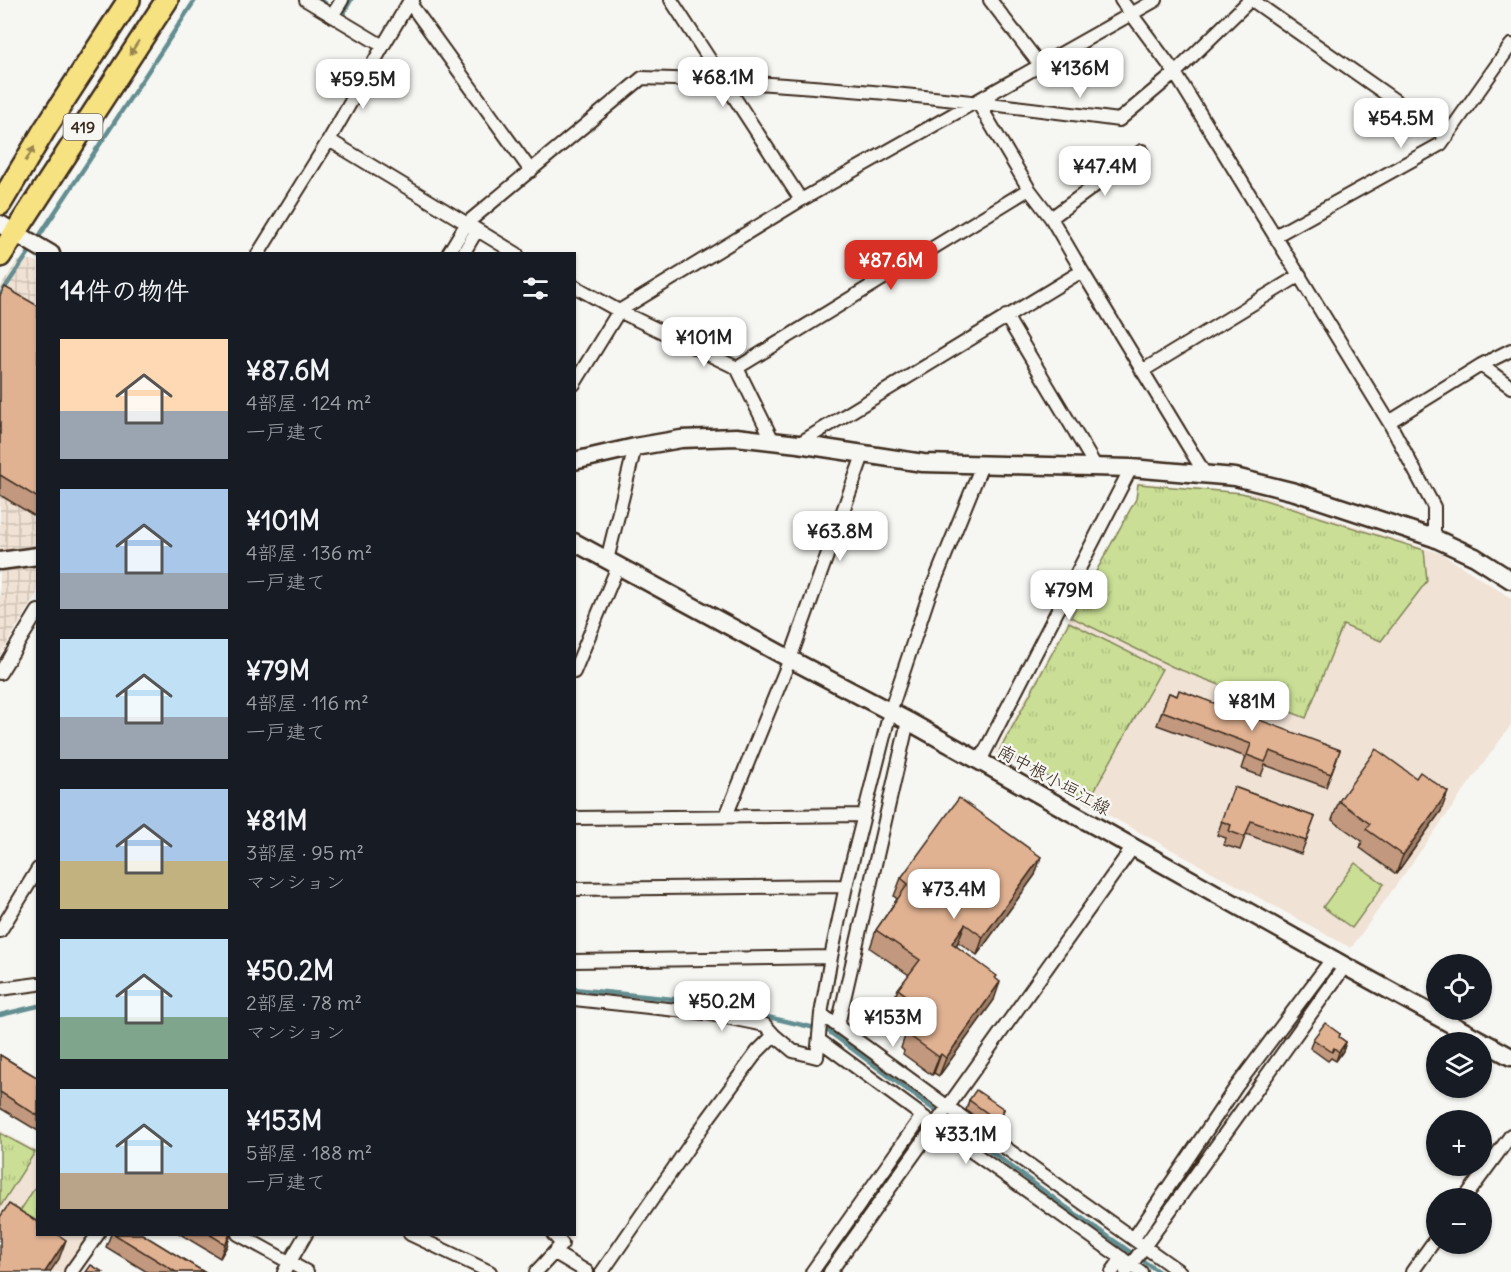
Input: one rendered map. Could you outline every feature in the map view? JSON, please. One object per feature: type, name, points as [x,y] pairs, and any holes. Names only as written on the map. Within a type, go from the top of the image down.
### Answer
[{"type":"highway","name":"419","points":[[0,204],[45,129],[129,0]]},
{"type":"highway","name":"419","points":[[0,256],[8,229],[167,0]]},
{"type":"main road","points":[[8,229],[48,252]]},
{"type":"main road","points":[[576,461],[681,439],[736,437],[798,444],[922,464],[1131,468],[1236,477],[1295,492],[1434,538],[1475,557],[1511,580]]},
{"type":"main road","name":"南中根小垣江線","points":[[576,543],[980,761],[1338,963],[1511,1057]]},
{"type":"main road","points":[[0,561],[36,556]]},
{"type":"street","points":[[306,0],[383,46]]},
{"type":"street","points":[[332,16],[342,0]]},
{"type":"street","points":[[671,0],[801,200]]},
{"type":"street","points":[[990,0],[1040,65]]},
{"type":"street","points":[[1121,0],[1175,73],[1389,422],[1434,507],[1434,538]]},
{"type":"street","points":[[576,381],[619,311],[801,200],[1156,0]]},
{"type":"street","points":[[450,252],[472,226],[531,171],[642,78],[723,80],[907,94],[1119,120],[1175,73],[1251,0],[1268,4],[1447,137]]},
{"type":"street","points":[[259,252],[411,1],[531,171]]},
{"type":"street","points":[[1275,236],[1441,144],[1511,45]]},
{"type":"street","points":[[977,101],[1029,189],[1051,218],[1205,474]]},
{"type":"street","points":[[328,140],[514,252]]},
{"type":"street","points":[[1051,218],[1142,151]]},
{"type":"street","points":[[737,368],[1029,189]]},
{"type":"street","points":[[464,252],[472,226]]},
{"type":"street","points":[[798,444],[1082,271]]},
{"type":"street","points":[[1142,371],[1300,275]]},
{"type":"street","points":[[576,287],[619,311],[737,368],[773,441]]},
{"type":"street","points":[[1006,316],[1096,467]]},
{"type":"street","points":[[1389,422],[1481,365],[1511,350]]},
{"type":"street","points":[[1481,365],[1511,387]]},
{"type":"street","points":[[576,666],[612,563],[635,447]]},
{"type":"street","points":[[726,816],[790,659],[863,455]]},
{"type":"street","points":[[576,999],[705,1013],[765,1025],[793,1051],[817,1057],[831,957],[846,886],[890,712],[928,597],[982,465]]},
{"type":"street","points":[[980,761],[1131,468]]},
{"type":"street","points":[[0,673],[36,614]]},
{"type":"street","points":[[838,1025],[908,722]]},
{"type":"street","points":[[576,818],[864,815]]},
{"type":"street","points":[[830,1272],[1133,847]]},
{"type":"street","points":[[0,931],[34,882]]},
{"type":"street","points":[[576,889],[846,886]]},
{"type":"street","points":[[576,961],[831,957]]},
{"type":"street","points":[[1112,1272],[1131,1266],[1141,1244],[1338,963]]},
{"type":"street","points":[[0,989],[36,984]]},
{"type":"street","points":[[821,1016],[838,1025],[947,1108],[1180,1272]]},
{"type":"street","points":[[602,1272],[707,1120],[757,1052],[774,1035]]},
{"type":"street","points":[[819,1039],[1131,1266]]},
{"type":"street","points":[[812,1272],[922,1116]]},
{"type":"street","points":[[1472,1188],[1511,1135]]},
{"type":"street","points":[[71,1272],[97,1236]]},
{"type":"street","points":[[241,1236],[286,1267],[307,1272]]},
{"type":"street","points":[[286,1267],[305,1236]]},
{"type":"street","points":[[414,1236],[490,1272]]},
{"type":"street","points":[[536,1272],[562,1244],[555,1236]]},
{"type":"street","points":[[1412,1272],[1426,1252]]},
{"type":"street","points":[[555,1253],[587,1272]]},
{"type":"shaded area","points":[[17,261],[36,261],[36,595],[0,655],[0,288]]},
{"type":"shaded area","points":[[1137,482],[1256,494],[1442,554],[1511,598],[1511,725],[1351,948],[995,753],[1135,499]]},
{"type":"shaded area","points":[[0,1130],[36,1150],[36,1236],[89,1236],[63,1272],[0,1272]]},
{"type":"green space","points":[[1138,484],[1242,493],[1424,550],[1427,581],[1381,641],[1343,625],[1306,718],[1173,667],[1071,617],[1136,499]]},
{"type":"green space","points":[[1069,622],[1162,669],[1089,800],[1000,750]]},
{"type":"green space","points":[[1355,863],[1384,884],[1352,928],[1323,907]]},
{"type":"green space","points":[[0,1133],[35,1152],[0,1207]]},
{"type":"green space","points":[[36,1186],[36,1228],[17,1216]]},
{"type":"building","points":[[5,287],[36,305],[36,497],[0,475],[0,296]]},
{"type":"building","points":[[1179,690],[1340,750],[1331,774],[1270,751],[1265,762],[1247,755],[1251,744],[1162,711],[1169,693],[1177,696]]},
{"type":"building","points":[[1376,749],[1416,778],[1420,772],[1448,792],[1403,855],[1366,829],[1370,824],[1339,801]]},
{"type":"building","points":[[1234,787],[1315,817],[1306,841],[1251,821],[1245,837],[1229,831],[1231,825],[1221,821]]},
{"type":"building","points":[[959,798],[1041,857],[983,937],[965,924],[952,943],[997,976],[995,978],[1000,982],[946,1058],[941,1054],[939,1057],[910,1036],[912,1034],[907,1030],[924,1008],[898,989],[920,960],[876,930],[908,884],[901,878]]},
{"type":"building","points":[[1325,1023],[1340,1034],[1339,1037],[1346,1042],[1339,1052],[1334,1048],[1332,1052],[1313,1039]]},
{"type":"building","points":[[0,1055],[36,1077],[36,1115],[0,1092]]},
{"type":"building","points":[[976,1090],[1004,1109],[997,1120],[969,1100]]},
{"type":"building","points":[[9,1204],[36,1221],[36,1236],[60,1236],[66,1240],[45,1272],[0,1272],[0,1217]]},
{"type":"building","points":[[117,1236],[145,1236],[204,1272],[176,1272]]},
{"type":"building","points":[[212,1236],[229,1236],[225,1244]]},
{"type":"building","points":[[91,1265],[103,1272],[86,1272]]},
{"type":"waterway","points":[[36,241],[195,0]]},
{"type":"waterway","points":[[320,0],[325,3]]},
{"type":"waterway","points":[[343,14],[351,0]]},
{"type":"waterway","points":[[0,295],[32,248]]},
{"type":"waterway","points":[[576,989],[703,1002],[828,1031],[1063,1205],[1159,1272]]},
{"type":"waterway","points":[[0,1015],[36,1006]]}]
